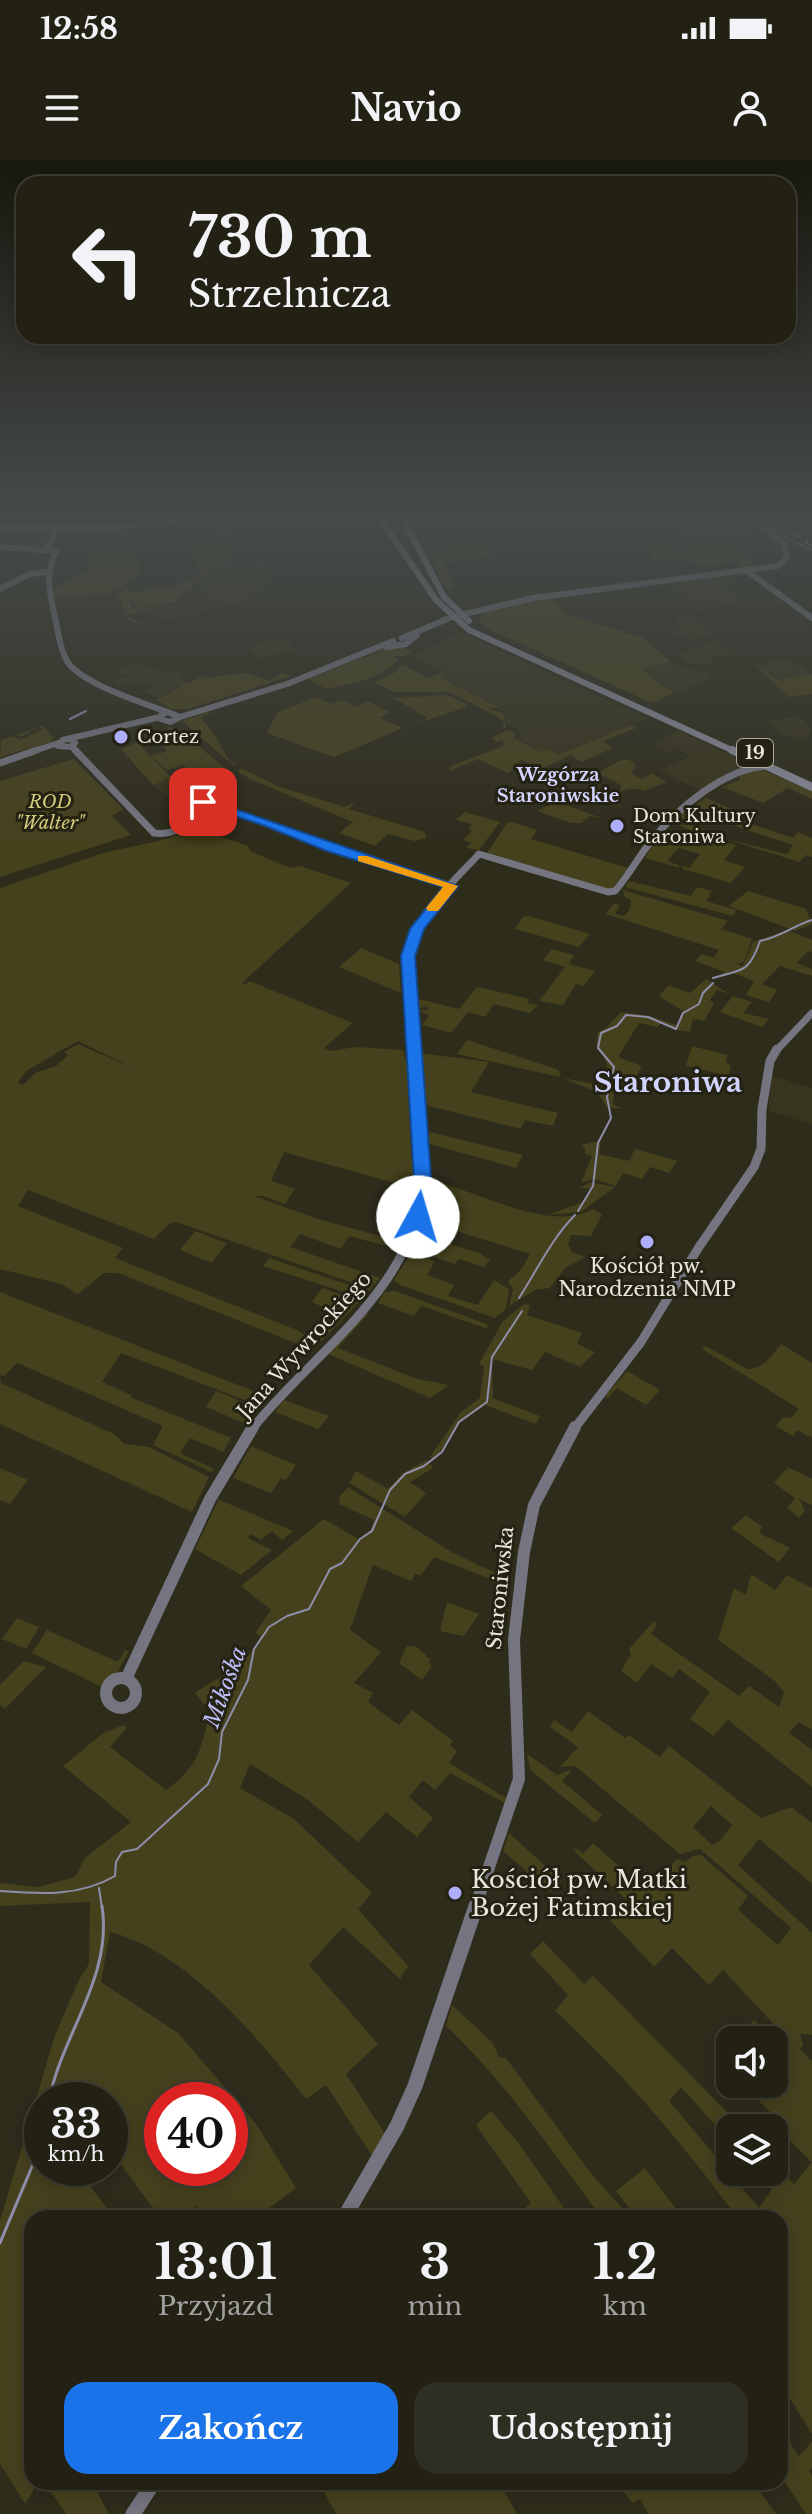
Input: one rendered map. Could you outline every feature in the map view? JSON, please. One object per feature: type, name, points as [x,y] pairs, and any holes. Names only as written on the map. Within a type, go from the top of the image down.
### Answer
[{"type":"main road","name":"19","points":[[468,625],[497,645],[658,713],[811,784]]},
{"type":"main road","name":"19","points":[[658,713],[752,762],[811,784]]},
{"type":"street","points":[[58,625],[70,665],[86,678],[141,699],[163,716]]},
{"type":"street","points":[[399,641],[440,625]]},
{"type":"street","points":[[0,763],[68,746],[90,736],[163,716],[207,708],[275,688],[440,625]]},
{"type":"street","points":[[68,746],[152,832],[165,835],[180,831],[203,802],[254,817],[331,848],[452,886]]},
{"type":"street","name":"Jana Wywrockiego","points":[[126,1679],[235,1454],[266,1410],[384,1284],[409,1242],[418,1217],[422,1178],[408,956],[417,929],[479,854],[608,892],[615,891],[653,837],[672,817],[752,762]]},
{"type":"street","name":"Staroniwska","points":[[349,2210],[397,2126],[415,2086],[519,1779],[514,1640],[525,1546],[534,1505],[572,1432],[639,1345],[691,1260],[754,1167],[761,1149],[762,1109],[769,1064],[779,1046],[812,1013]]},
{"type":"street","points":[[133,2514],[149,2490]]},
{"type":"shaded area","points":[[702,625],[712,634],[694,640],[686,636],[675,638],[666,629]]},
{"type":"shaded area","points":[[460,632],[647,718],[558,755],[541,752],[514,737],[523,734],[507,724],[503,716],[505,711],[446,681],[442,672],[413,657]]},
{"type":"shaded area","points":[[288,638],[294,649],[272,656],[257,658],[249,644]]},
{"type":"shaded area","points":[[718,640],[733,654],[709,658],[715,664],[690,664],[680,654]]},
{"type":"shaded area","points":[[793,660],[811,674],[772,681],[753,664]]},
{"type":"shaded area","points":[[676,661],[683,669],[704,671],[712,679],[678,694],[660,684],[644,668]]},
{"type":"shaded area","points":[[132,663],[155,670],[181,672],[184,684],[159,698],[142,692],[153,685],[128,682],[121,686],[113,683],[134,677],[115,672]]},
{"type":"shaded area","points":[[799,716],[812,728],[808,741],[780,734],[766,721]]},
{"type":"shaded area","points":[[679,731],[743,761],[744,766],[701,790],[659,771],[690,756],[678,748],[669,753],[651,744]]},
{"type":"shaded area","points":[[172,778],[197,799],[189,813],[153,785]]},
{"type":"shaded area","points":[[772,1076],[812,1088],[812,1124],[768,1111]]},
{"type":"green space","points":[[482,625],[600,625],[641,637],[671,662],[644,669],[659,684],[675,692],[652,703]]},
{"type":"green space","points":[[389,647],[412,651],[404,656],[394,656],[399,659],[383,672],[356,682],[326,689],[308,679]]},
{"type":"green space","points":[[402,664],[428,678],[442,672],[446,681],[506,711],[495,707],[489,709],[503,713],[506,728],[503,729],[504,723],[499,717],[449,692],[396,692],[373,683],[394,673]]},
{"type":"green space","points":[[758,668],[777,680],[812,674],[812,694],[788,697]]},
{"type":"green space","points":[[246,673],[270,681],[282,673],[291,676],[188,709],[171,709],[156,700],[183,685],[183,681],[189,683],[204,675],[205,678]]},
{"type":"green space","points":[[446,695],[465,703],[466,707],[419,723],[427,718],[394,698]]},
{"type":"green space","points":[[316,697],[330,704],[342,700],[357,707],[368,701],[390,712],[380,718],[403,728],[334,757],[267,733],[277,713]]},
{"type":"green space","points":[[211,713],[200,718],[231,762],[236,763],[234,766],[182,721]]},
{"type":"green space","points":[[631,725],[636,728],[603,741],[613,748],[581,762],[571,755],[541,769],[521,760],[508,773],[478,759],[450,771],[451,766],[503,746],[503,740],[497,742],[491,738],[506,730],[516,733],[514,738],[541,752],[548,749],[558,755]]},
{"type":"green space","points":[[42,726],[54,737],[51,742],[0,757],[1,740],[13,736],[20,740],[43,729],[38,728],[20,737],[17,735]]},
{"type":"green space","points":[[166,726],[179,729],[230,773],[210,788],[183,765],[167,770],[151,756],[167,751],[155,737],[173,732]]},
{"type":"green space","points":[[137,742],[172,778],[153,785],[121,749]]},
{"type":"green space","name":"ROD \"Walter\"","points":[[74,759],[123,809],[112,816],[131,835],[0,877],[0,781]]},
{"type":"green space","points":[[628,759],[636,765],[631,773],[642,779],[651,774],[646,770],[667,782],[643,791],[625,790],[608,801],[623,807],[602,802],[621,789],[621,785],[597,773]]},
{"type":"green space","points":[[240,768],[280,787],[345,807],[356,801],[349,809],[425,832],[426,838],[415,841],[388,834],[375,846],[339,833],[353,822],[252,780],[238,772]]},
{"type":"green space","points":[[758,768],[812,791],[812,799],[788,788],[763,803],[722,787]]},
{"type":"green space","points":[[562,788],[577,797],[568,805],[557,807],[568,806],[604,819],[590,816],[584,823],[571,823],[537,811],[570,796],[555,791]]},
{"type":"green space","points":[[706,798],[734,810],[728,816],[793,838],[798,832],[812,838],[812,857],[806,855],[799,862],[726,839],[787,854],[793,845],[711,818],[700,826],[677,817]]},
{"type":"green space","points":[[465,812],[500,822],[479,850],[466,848],[472,843],[463,840],[472,831],[468,829],[472,824],[456,820]]},
{"type":"green space","points":[[675,819],[736,845],[724,860],[745,867],[731,883],[683,869],[683,866],[689,868],[700,854],[679,848],[667,861],[681,866],[677,867],[645,858],[656,840],[674,846],[689,830],[671,822]]},
{"type":"green space","points":[[507,823],[537,830],[531,839],[628,868],[611,890],[487,853]]},
{"type":"green space","points":[[196,828],[248,846],[250,851],[290,868],[300,866],[351,883],[242,983],[245,985],[249,981],[353,1023],[324,1048],[330,1051],[356,1047],[403,1050],[407,1066],[411,1156],[415,1162],[414,1201],[410,1200],[412,1188],[284,1152],[271,1181],[295,1189],[285,1204],[254,1196],[318,1219],[402,1242],[398,1249],[349,1236],[341,1249],[300,1234],[290,1247],[380,1278],[369,1291],[176,1222],[170,1223],[154,1239],[28,1190],[18,1206],[123,1248],[115,1258],[297,1330],[314,1342],[341,1315],[312,1302],[322,1288],[360,1301],[313,1350],[118,1273],[104,1273],[78,1294],[61,1284],[0,1269],[0,888],[103,853],[167,839]],"holes":[[[78,1041],[135,1069],[78,1044],[64,1052],[68,1055],[56,1066],[35,1073],[23,1085],[18,1083],[26,1071]]]},
{"type":"green space","points":[[629,881],[691,896],[697,887],[712,891],[706,901],[736,910],[733,916],[625,887]]},
{"type":"green space","points":[[623,890],[728,921],[721,929],[752,939],[744,962],[737,964],[714,957],[719,950],[606,914],[614,903],[620,905],[615,914],[624,916],[630,909],[631,900],[624,896]]},
{"type":"green space","points":[[748,891],[806,909],[812,924],[795,931],[729,906]]},
{"type":"green space","points":[[529,916],[590,934],[579,947],[515,929],[523,917]]},
{"type":"green space","points":[[787,930],[812,940],[812,952],[808,951],[797,963],[812,969],[812,976],[780,966],[762,984],[777,990],[769,1002],[746,995],[754,981],[733,973],[712,978],[725,972],[695,961],[702,954],[743,966],[753,942]]},
{"type":"green space","points":[[361,948],[399,964],[401,993],[339,967]]},
{"type":"green space","points":[[552,949],[574,955],[569,964],[595,971],[584,986],[576,984],[563,1005],[539,1001],[565,967],[543,960]]},
{"type":"green space","points":[[706,979],[729,994],[717,990],[710,1000],[714,1004],[704,1021],[693,1019],[690,1032],[675,1030],[662,1023],[657,1027],[639,1023],[618,1057],[642,1066],[629,1090],[615,1086],[613,1104],[623,1109],[607,1107],[597,1092],[563,1078],[604,1086],[607,1068],[596,1045],[598,1032],[621,1012],[649,1016],[677,1025],[683,1011],[659,996],[669,985],[690,993]]},
{"type":"green space","points":[[477,987],[530,999],[527,1003],[538,1005],[530,1013],[494,1004],[485,1017],[468,1012],[451,1033],[422,1025],[429,1015],[419,1011],[428,1010],[427,1006],[416,1009],[419,999],[459,1009]]},
{"type":"green space","points":[[733,996],[752,1002],[743,1013],[769,1019],[762,1027],[720,1012]]},
{"type":"green space","points":[[467,1040],[559,1070],[560,1077],[457,1054]]},
{"type":"green space","points":[[692,1046],[727,1055],[726,1062],[731,1066],[728,1076],[686,1066]]},
{"type":"green space","points":[[419,1053],[489,1062],[471,1092],[558,1113],[553,1126],[525,1120],[521,1129],[429,1106],[423,1102]]},
{"type":"green space","points":[[430,1132],[523,1155],[516,1168],[426,1143]]},
{"type":"green space","points":[[601,1143],[599,1154],[629,1161],[635,1149],[677,1161],[669,1173],[650,1167],[642,1179],[623,1173],[616,1186],[593,1179],[581,1183],[592,1156],[585,1154],[585,1148],[581,1145]]},
{"type":"green space","points":[[429,1181],[534,1213],[575,1215],[593,1209],[602,1215],[591,1236],[571,1235],[568,1244],[572,1252],[585,1257],[565,1268],[550,1288],[535,1290],[509,1306],[513,1289],[508,1281],[521,1270],[530,1254],[424,1221]]},
{"type":"green space","points":[[591,1182],[615,1187],[581,1212],[548,1215],[583,1202],[593,1189],[579,1188]]},
{"type":"green space","points":[[409,1204],[413,1205],[404,1238],[376,1232],[385,1214],[406,1218]]},
{"type":"green space","points":[[195,1231],[227,1243],[212,1263],[180,1250]]},
{"type":"green space","points":[[419,1235],[479,1253],[490,1260],[484,1267],[459,1259],[455,1264],[412,1250]]},
{"type":"green space","points":[[411,1253],[435,1261],[427,1275],[454,1285],[448,1296],[478,1305],[494,1280],[509,1289],[506,1309],[495,1318],[400,1285],[394,1280]]},
{"type":"green space","points":[[269,1258],[358,1288],[366,1295],[363,1298],[263,1266]]},
{"type":"green space","points":[[395,1291],[487,1324],[488,1329],[421,1306],[414,1316],[378,1303],[384,1292]]},
{"type":"green space","points":[[0,1292],[266,1396],[258,1405],[121,1353],[102,1382],[132,1398],[231,1438],[223,1452],[190,1438],[180,1453],[214,1469],[211,1472],[153,1445],[163,1426],[17,1363],[4,1376],[0,1375]]},
{"type":"green space","points":[[524,1304],[530,1305],[527,1315],[582,1333],[577,1344],[595,1352],[580,1367],[545,1352],[532,1370],[492,1359],[493,1398],[540,1416],[536,1424],[485,1405],[460,1423],[435,1460],[430,1457],[461,1412],[480,1398],[484,1366],[479,1364],[503,1321]]},
{"type":"green space","points":[[369,1313],[338,1348],[417,1379],[449,1385],[430,1398],[328,1354]]},
{"type":"green space","points":[[781,1344],[812,1363],[812,1438],[797,1430],[793,1436],[776,1426],[783,1417],[791,1418],[799,1409],[702,1349],[705,1346],[748,1369],[763,1364]]},
{"type":"green space","points":[[627,1371],[660,1390],[646,1405],[617,1388],[607,1399],[606,1395]]},
{"type":"green space","points":[[0,1375],[1,1383],[114,1434],[125,1444],[149,1447],[209,1477],[192,1512],[0,1424]]},
{"type":"green space","points":[[216,1391],[256,1407],[244,1423],[206,1407]]},
{"type":"green space","points":[[284,1400],[329,1416],[318,1429],[275,1412]]},
{"type":"green space","points":[[251,1446],[296,1465],[286,1480],[281,1478],[271,1493],[233,1478]]},
{"type":"green space","points":[[427,1460],[433,1468],[410,1482],[426,1493],[405,1517],[349,1483],[356,1471],[388,1489],[403,1473]]},
{"type":"green space","points":[[788,1467],[812,1479],[812,1505],[799,1499],[805,1511],[799,1518],[787,1508],[795,1498],[774,1483]]},
{"type":"green space","points":[[0,1468],[28,1480],[10,1504],[0,1500]]},
{"type":"green space","points":[[348,1487],[453,1553],[504,1577],[503,1588],[485,1577],[434,1557],[421,1575],[415,1574],[411,1581],[373,1565],[350,1630],[381,1652],[354,1683],[373,1693],[368,1702],[399,1725],[412,1710],[453,1741],[450,1746],[457,1751],[449,1763],[506,1798],[505,1803],[450,1773],[435,1790],[423,1780],[409,1797],[433,1818],[417,1837],[386,1812],[358,1842],[308,1800],[250,1764],[240,1788],[294,1819],[372,1893],[358,1909],[408,1966],[400,1979],[343,1927],[309,1965],[378,2044],[346,2074],[385,2134],[372,2156],[326,2085],[306,2099],[243,2024],[193,1977],[139,1942],[110,1932],[101,1982],[178,2033],[220,2082],[144,2082],[144,2186],[248,2186],[248,2115],[296,2188],[267,2210],[200,2210],[197,2206],[193,2210],[154,2210],[128,2174],[128,2082],[41,2082],[55,2035],[89,1964],[90,1902],[0,1906],[0,1883],[38,1887],[75,1877],[85,1858],[131,1822],[63,1766],[102,1734],[123,1725],[127,1728],[110,1747],[166,1790],[177,1781],[197,1757],[210,1712],[195,1693],[247,1657],[260,1636],[255,1633],[271,1610],[241,1586],[324,1519],[359,1539],[371,1529],[374,1520],[339,1504],[340,1496]]},
{"type":"green space","points":[[219,1499],[293,1531],[282,1540],[272,1531],[261,1540],[250,1534],[248,1538],[272,1550],[241,1575],[195,1549]]},
{"type":"green space","points":[[746,1515],[762,1527],[759,1533],[790,1548],[779,1562],[731,1528]]},
{"type":"green space","points":[[751,1574],[775,1590],[787,1575],[812,1588],[812,1730],[799,1722],[789,1733],[812,1750],[812,1787],[728,1720],[713,1736],[690,1719],[710,1692],[679,1669],[672,1678],[651,1664],[637,1683],[621,1671],[631,1654],[629,1649],[654,1621],[657,1624],[651,1634],[739,1696],[749,1686],[779,1707],[784,1693],[775,1681],[718,1640],[734,1588],[746,1595]]},
{"type":"green space","points":[[447,1602],[479,1614],[464,1636],[440,1631]]},
{"type":"green space","points":[[17,1618],[39,1627],[26,1649],[2,1639]]},
{"type":"green space","points":[[47,1630],[118,1662],[125,1650],[129,1651],[118,1671],[100,1686],[32,1653]]},
{"type":"green space","points":[[407,1646],[417,1647],[431,1660],[428,1662],[432,1666],[422,1680],[399,1663]]},
{"type":"green space","points":[[24,1661],[46,1667],[5,1709],[0,1705],[0,1685]]},
{"type":"green space","points":[[588,1711],[625,1738],[629,1735],[660,1757],[669,1746],[761,1818],[791,1807],[812,1823],[812,1884],[759,1839],[738,1865],[812,1933],[812,2035],[800,2034],[803,2045],[800,2049],[812,2061],[812,2162],[788,2139],[788,2114],[772,2114],[759,2101],[762,2098],[788,2098],[788,2026],[775,2026],[723,1970],[709,1985],[672,1948],[654,1967],[610,1920],[626,1899],[574,1851],[576,1848],[583,1854],[593,1843],[647,1891],[677,1859],[685,1862],[701,1855],[748,1896],[738,1910],[778,1945],[791,1928],[700,1849],[680,1854],[575,1766],[560,1767],[578,1747],[550,1727],[554,1720],[572,1732]],"holes":[[[711,1806],[732,1825],[719,1842],[712,1845],[693,1827]]]},
{"type":"green space","points":[[527,1754],[557,1775],[573,1769],[562,1781],[602,1815],[595,1823],[530,1770]]},
{"type":"green space","points":[[509,1833],[562,1881],[551,1892],[503,1851]]},
{"type":"green space","points":[[543,1941],[584,1984],[593,1976],[729,2114],[716,2114],[716,2126],[681,2087],[669,2101],[716,2157],[716,2186],[740,2186],[759,2208],[772,2189],[769,2186],[788,2186],[788,2177],[794,2184],[812,2162],[812,2434],[788,2395],[788,2210],[731,2210],[626,2082],[555,2011],[568,1995],[530,1954]]},
{"type":"green space","points":[[452,2005],[492,2042],[499,2057],[506,2058],[593,2176],[624,2210],[596,2210],[509,2094],[446,2026]]},
{"type":"green space","points":[[491,2111],[517,2141],[565,2210],[523,2210],[531,2203],[476,2125]]},
{"type":"green space","points":[[24,2140],[24,2186],[90,2186],[108,2210],[24,2210],[24,2490],[33,2490],[25,2504],[0,2464],[0,2221]]},
{"type":"green space","points":[[645,2168],[677,2210],[631,2210],[616,2191]]},
{"type":"green space","points":[[788,2440],[799,2456],[812,2442],[812,2468],[809,2471],[812,2476],[812,2514],[806,2514],[788,2487]]},
{"type":"green space","points":[[50,2490],[96,2490],[109,2514],[66,2514]]},
{"type":"green space","points":[[322,2490],[504,2490],[517,2514],[336,2514]]},
{"type":"green space","points":[[623,2490],[759,2490],[776,2514],[648,2514],[640,2499],[632,2503]]},
{"type":"waterway","points":[[70,719],[86,711]]},
{"type":"waterway","name":"Mikośka","points":[[713,978],[744,968],[760,941],[812,920]]},
{"type":"waterway","name":"Mikośka","points":[[578,1211],[593,1186],[598,1143],[611,1118],[607,1097],[614,1067],[598,1048],[601,1033],[617,1026],[626,1015],[648,1017],[676,1029],[683,1013],[699,1004],[703,993],[713,983]]},
{"type":"waterway","name":"Mikośka","points":[[519,1298],[552,1244],[575,1215]]},
{"type":"waterway","name":"Mikośka","points":[[0,1891],[73,1891],[115,1876],[116,1862],[122,1852],[137,1849],[208,1784],[219,1759],[222,1732],[248,1680],[254,1649],[269,1627],[287,1616],[309,1609],[330,1569],[342,1563],[360,1539],[372,1531],[390,1490],[405,1474],[424,1466],[442,1452],[459,1422],[487,1402],[492,1357],[522,1311]]},
{"type":"waterway","points":[[99,1888],[102,1908]]},
{"type":"waterway","points":[[54,2082],[100,1957],[102,1906]]},
{"type":"waterway","points":[[0,2243],[24,2186]]},
{"type":"slow traffic","points":[[363,858],[452,886],[433,908]]},
{"type":"place","name":"Cortez","points":[[121,737]]},
{"type":"place","name":"Dom Kultury Staroniwa","points":[[617,826]]},
{"type":"place","name":"Kościół pw. Narodzenia NMP","points":[[647,1242]]},
{"type":"place","name":"Kościół pw. Matki Bożej Fatimskiej","points":[[455,1893]]},
{"type":"district","name":"Wzgórza Staroniwskie","points":[[558,785]]},
{"type":"district","name":"Staroniwa","points":[[668,1082]]},
{"type":"route","points":[[203,802],[268,822],[331,848],[452,886],[417,929],[407,962],[422,1178],[418,1217]]}]
